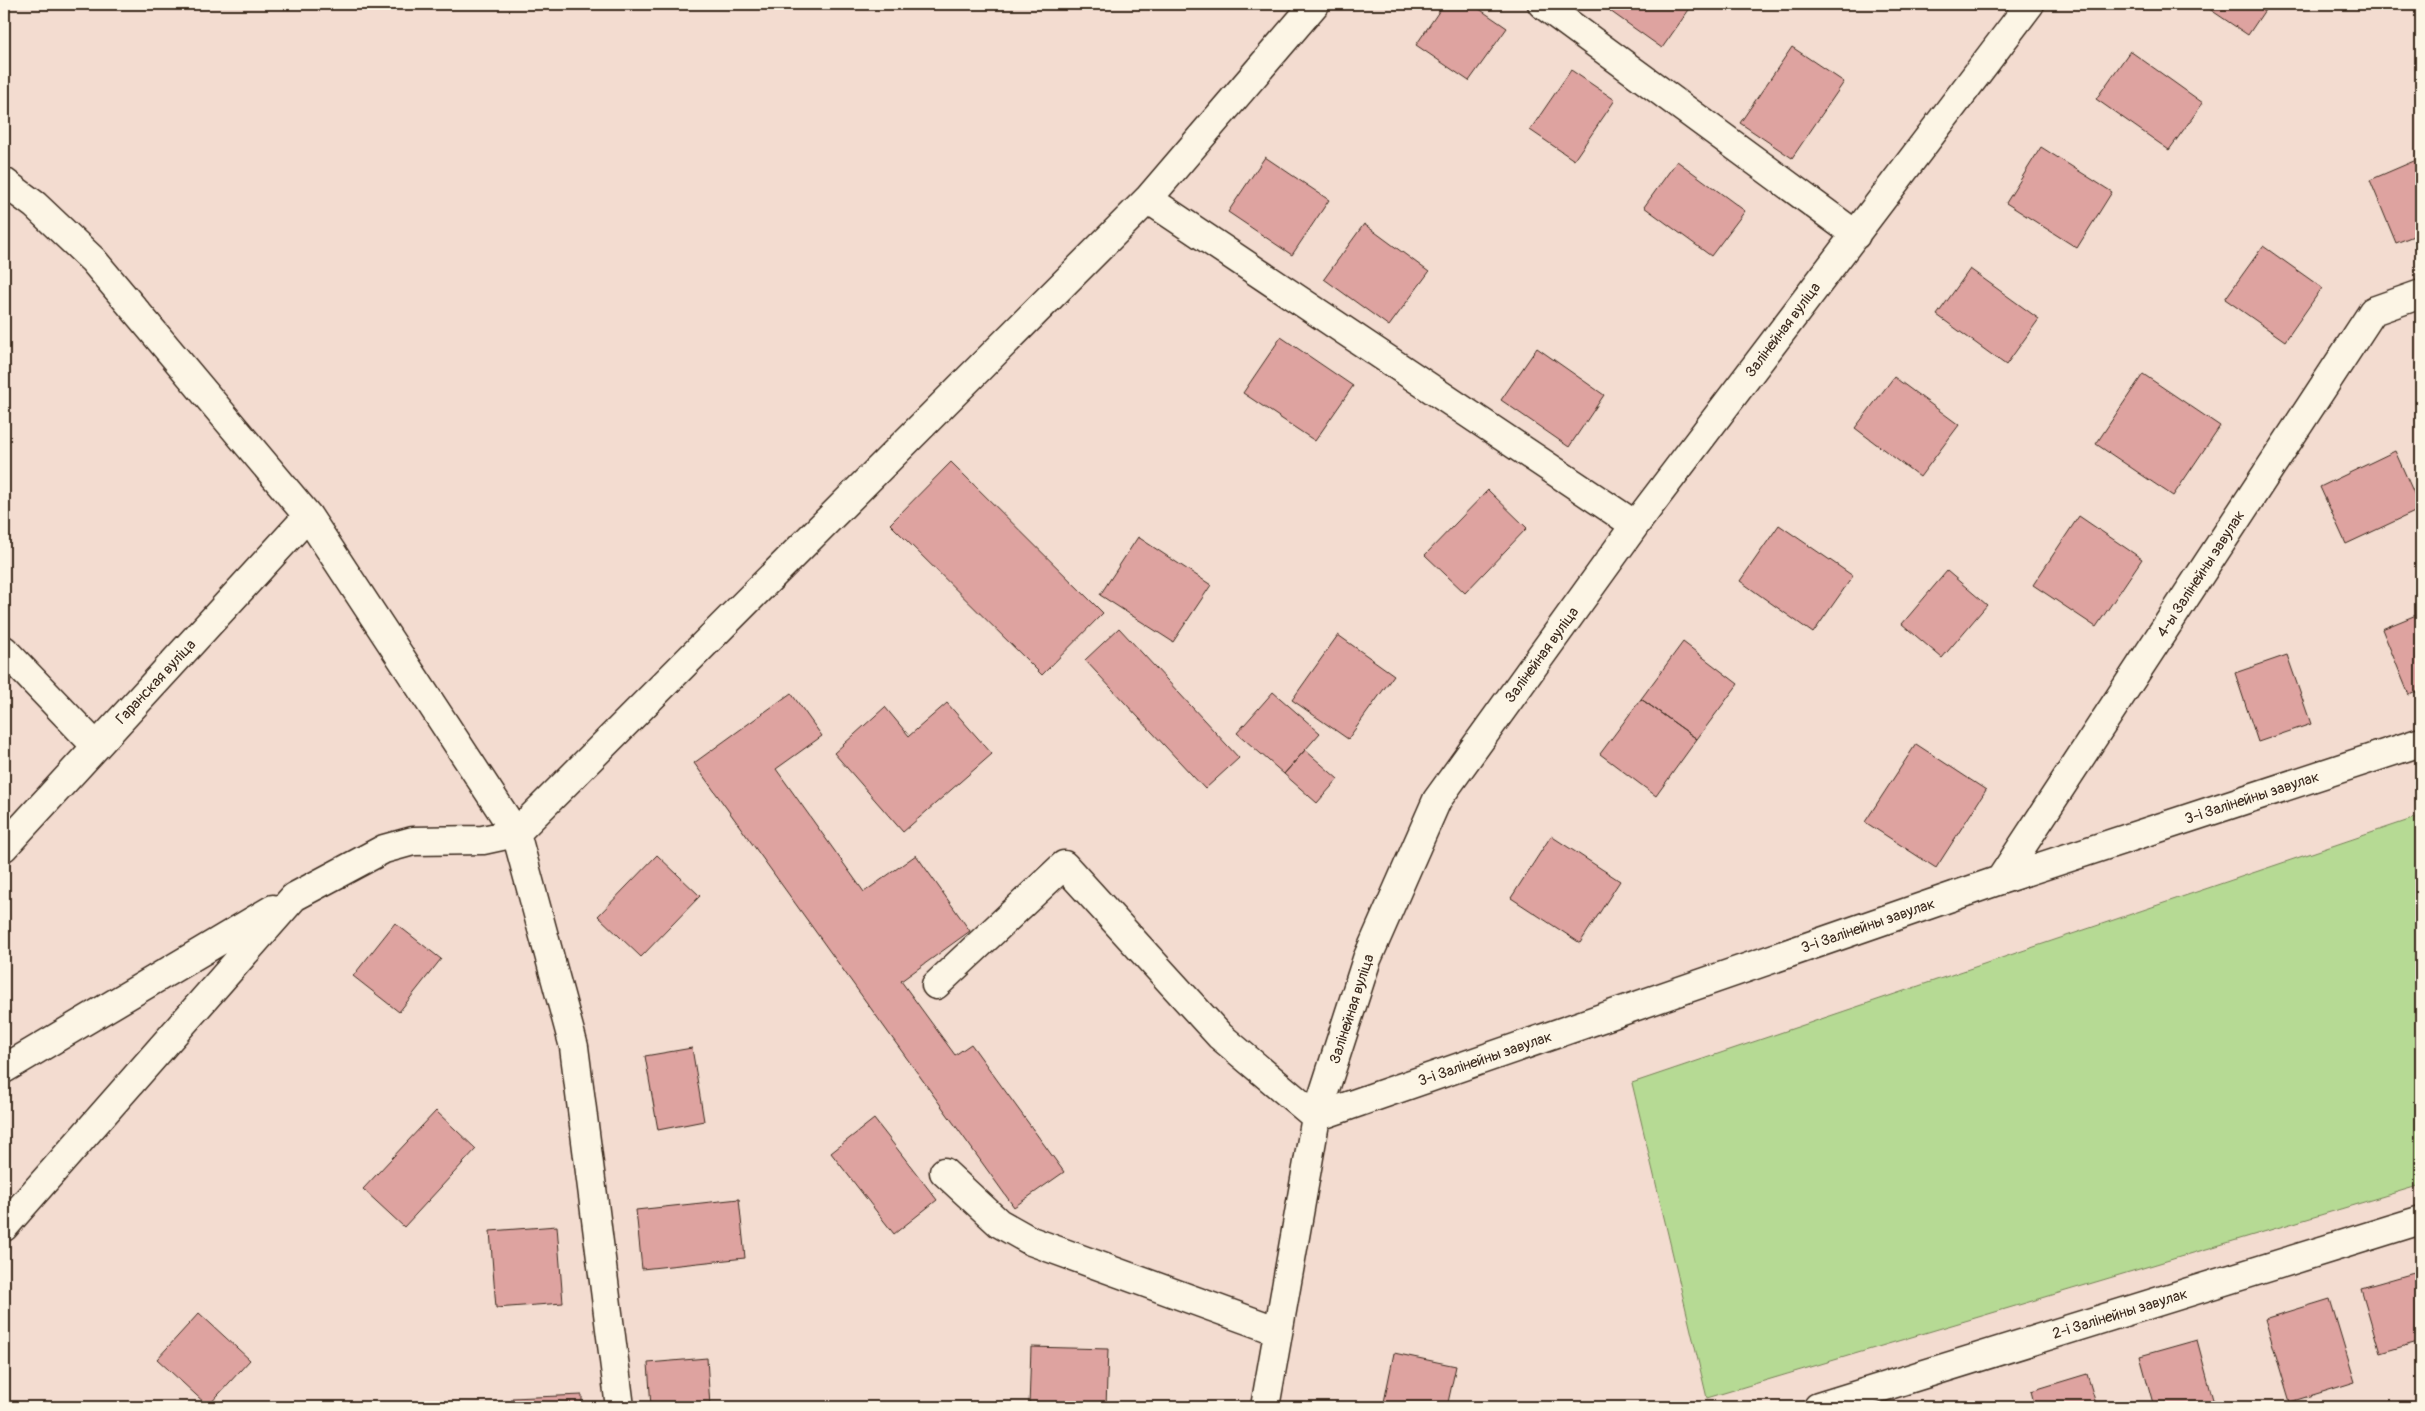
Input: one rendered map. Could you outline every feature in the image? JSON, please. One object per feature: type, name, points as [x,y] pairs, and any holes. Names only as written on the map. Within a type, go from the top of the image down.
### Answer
[{"type":"street","points":[[4,1069],[294,897],[384,849],[412,841],[483,840],[516,833],[1148,199],[1315,4]]},
{"type":"street","points":[[1542,4],[1856,234]]},
{"type":"street","name":"Залінейная вуліца","points":[[1265,1407],[1316,1117],[1367,959],[1437,800],[1636,525],[2030,4]]},
{"type":"street","points":[[4,182],[34,205],[93,260],[308,516],[516,833],[574,1047],[620,1407]]},
{"type":"street","points":[[1148,199],[1636,525]]},
{"type":"street","name":"4-ы Залінейны завулак","points":[[2000,880],[2374,311],[2421,294]]},
{"type":"street","name":"Гаранская вуліца","points":[[4,847],[308,516]]},
{"type":"street","points":[[4,650],[96,746]]},
{"type":"street","name":"3-і Залінейны завулак","points":[[1316,1117],[2000,880],[2421,742]]},
{"type":"street","points":[[936,985],[1064,865],[1220,1036],[1316,1117]]},
{"type":"street","points":[[4,1227],[294,897]]},
{"type":"street","points":[[944,1172],[999,1223],[1031,1241],[1278,1332]]},
{"type":"street","name":"2-і Залінейны завулак","points":[[1818,1407],[2421,1220]]},
{"type":"green space","points":[[2421,816],[2421,1185],[1707,1398],[1632,1083]]},
{"type":"building","points":[[1444,4],[1472,4],[1507,28],[1469,81],[1416,45]]},
{"type":"building","points":[[1615,4],[1693,4],[1662,48],[1610,11]]},
{"type":"building","points":[[2202,4],[2269,4],[2248,35]]},
{"type":"building","points":[[1792,47],[1844,82],[1792,158],[1740,123]]},
{"type":"building","points":[[2130,51],[2203,103],[2169,150],[2096,99]]},
{"type":"building","points":[[1571,70],[1615,100],[1574,160],[1530,130]]},
{"type":"building","points":[[2041,147],[2112,192],[2077,248],[2006,203]]},
{"type":"building","points":[[1265,157],[1329,200],[1292,255],[1228,212]]},
{"type":"building","points":[[2421,158],[2421,233],[2396,243],[2370,180]]},
{"type":"building","points":[[1677,161],[1745,211],[1711,256],[1644,207]]},
{"type":"building","points":[[1364,224],[1429,272],[1389,326],[1324,279]]},
{"type":"building","points":[[2263,246],[2322,288],[2285,341],[2225,299]]},
{"type":"building","points":[[1970,269],[2039,319],[2006,365],[1937,315]]},
{"type":"building","points":[[1281,337],[1353,386],[1315,441],[1243,393]]},
{"type":"building","points":[[1537,348],[1604,395],[1569,447],[1501,400]]},
{"type":"building","points":[[2143,374],[2220,426],[2173,496],[2096,444]]},
{"type":"building","points":[[1894,377],[1959,425],[1920,477],[1855,428]]},
{"type":"building","points":[[2395,451],[2421,509],[2346,544],[2320,487]]},
{"type":"building","points":[[951,462],[1103,613],[1042,675],[890,524]]},
{"type":"building","points":[[1488,490],[1527,528],[1465,593],[1425,555]]},
{"type":"building","points":[[2079,516],[2142,559],[2096,627],[2033,585]]},
{"type":"building","points":[[1779,525],[1853,576],[1813,633],[1740,581]]},
{"type":"building","points":[[1138,537],[1211,585],[1173,642],[1100,595]]},
{"type":"building","points":[[1947,571],[1987,605],[1942,658],[1902,624]]},
{"type":"building","points":[[2421,613],[2421,690],[2409,695],[2382,629]]},
{"type":"building","points":[[1119,628],[1239,758],[1205,789],[1085,660]]},
{"type":"building","points":[[1338,635],[1394,675],[1348,739],[1292,700]]},
{"type":"building","points":[[1683,642],[1738,684],[1697,739],[1641,699]]},
{"type":"building","points":[[2287,655],[2311,724],[2258,742],[2235,673]]},
{"type":"building","points":[[1273,692],[1320,733],[1284,774],[1237,733]]},
{"type":"building","points":[[791,693],[822,736],[776,769],[864,892],[916,855],[970,931],[901,981],[955,1055],[971,1044],[1064,1172],[1014,1207],[694,763]]},
{"type":"building","points":[[1641,699],[1697,739],[1656,796],[1600,754]]},
{"type":"building","points":[[947,703],[992,754],[903,832],[834,753],[885,707],[909,736]]},
{"type":"building","points":[[1916,744],[1986,790],[1936,868],[1865,822]]},
{"type":"building","points":[[1305,750],[1338,779],[1317,803],[1284,774]]},
{"type":"building","points":[[1551,836],[1620,881],[1580,943],[1511,898]]},
{"type":"building","points":[[657,855],[700,896],[641,957],[598,916]]},
{"type":"building","points":[[395,923],[441,959],[399,1012],[353,976]]},
{"type":"building","points":[[692,1048],[704,1121],[658,1130],[645,1056]]},
{"type":"building","points":[[436,1111],[476,1149],[404,1227],[363,1189]]},
{"type":"building","points":[[874,1119],[937,1200],[894,1234],[831,1153]]},
{"type":"building","points":[[739,1199],[745,1258],[642,1269],[636,1210]]},
{"type":"building","points":[[557,1226],[563,1303],[496,1308],[490,1231]]},
{"type":"building","points":[[2421,1271],[2421,1341],[2380,1353],[2361,1288]]},
{"type":"building","points":[[2330,1299],[2355,1382],[2290,1402],[2265,1319]]},
{"type":"building","points":[[199,1313],[250,1360],[208,1406],[157,1359]]},
{"type":"building","points":[[2197,1340],[2215,1407],[2154,1407],[2140,1356]]},
{"type":"building","points":[[1031,1347],[1108,1349],[1106,1407],[1029,1407]]},
{"type":"building","points":[[1394,1353],[1456,1366],[1447,1407],[1383,1407]]},
{"type":"building","points":[[707,1358],[710,1407],[651,1407],[648,1363]]},
{"type":"building","points":[[2087,1374],[2097,1407],[2035,1407],[2031,1391]]},
{"type":"building","points":[[582,1395],[582,1407],[512,1407],[512,1398]]}]
